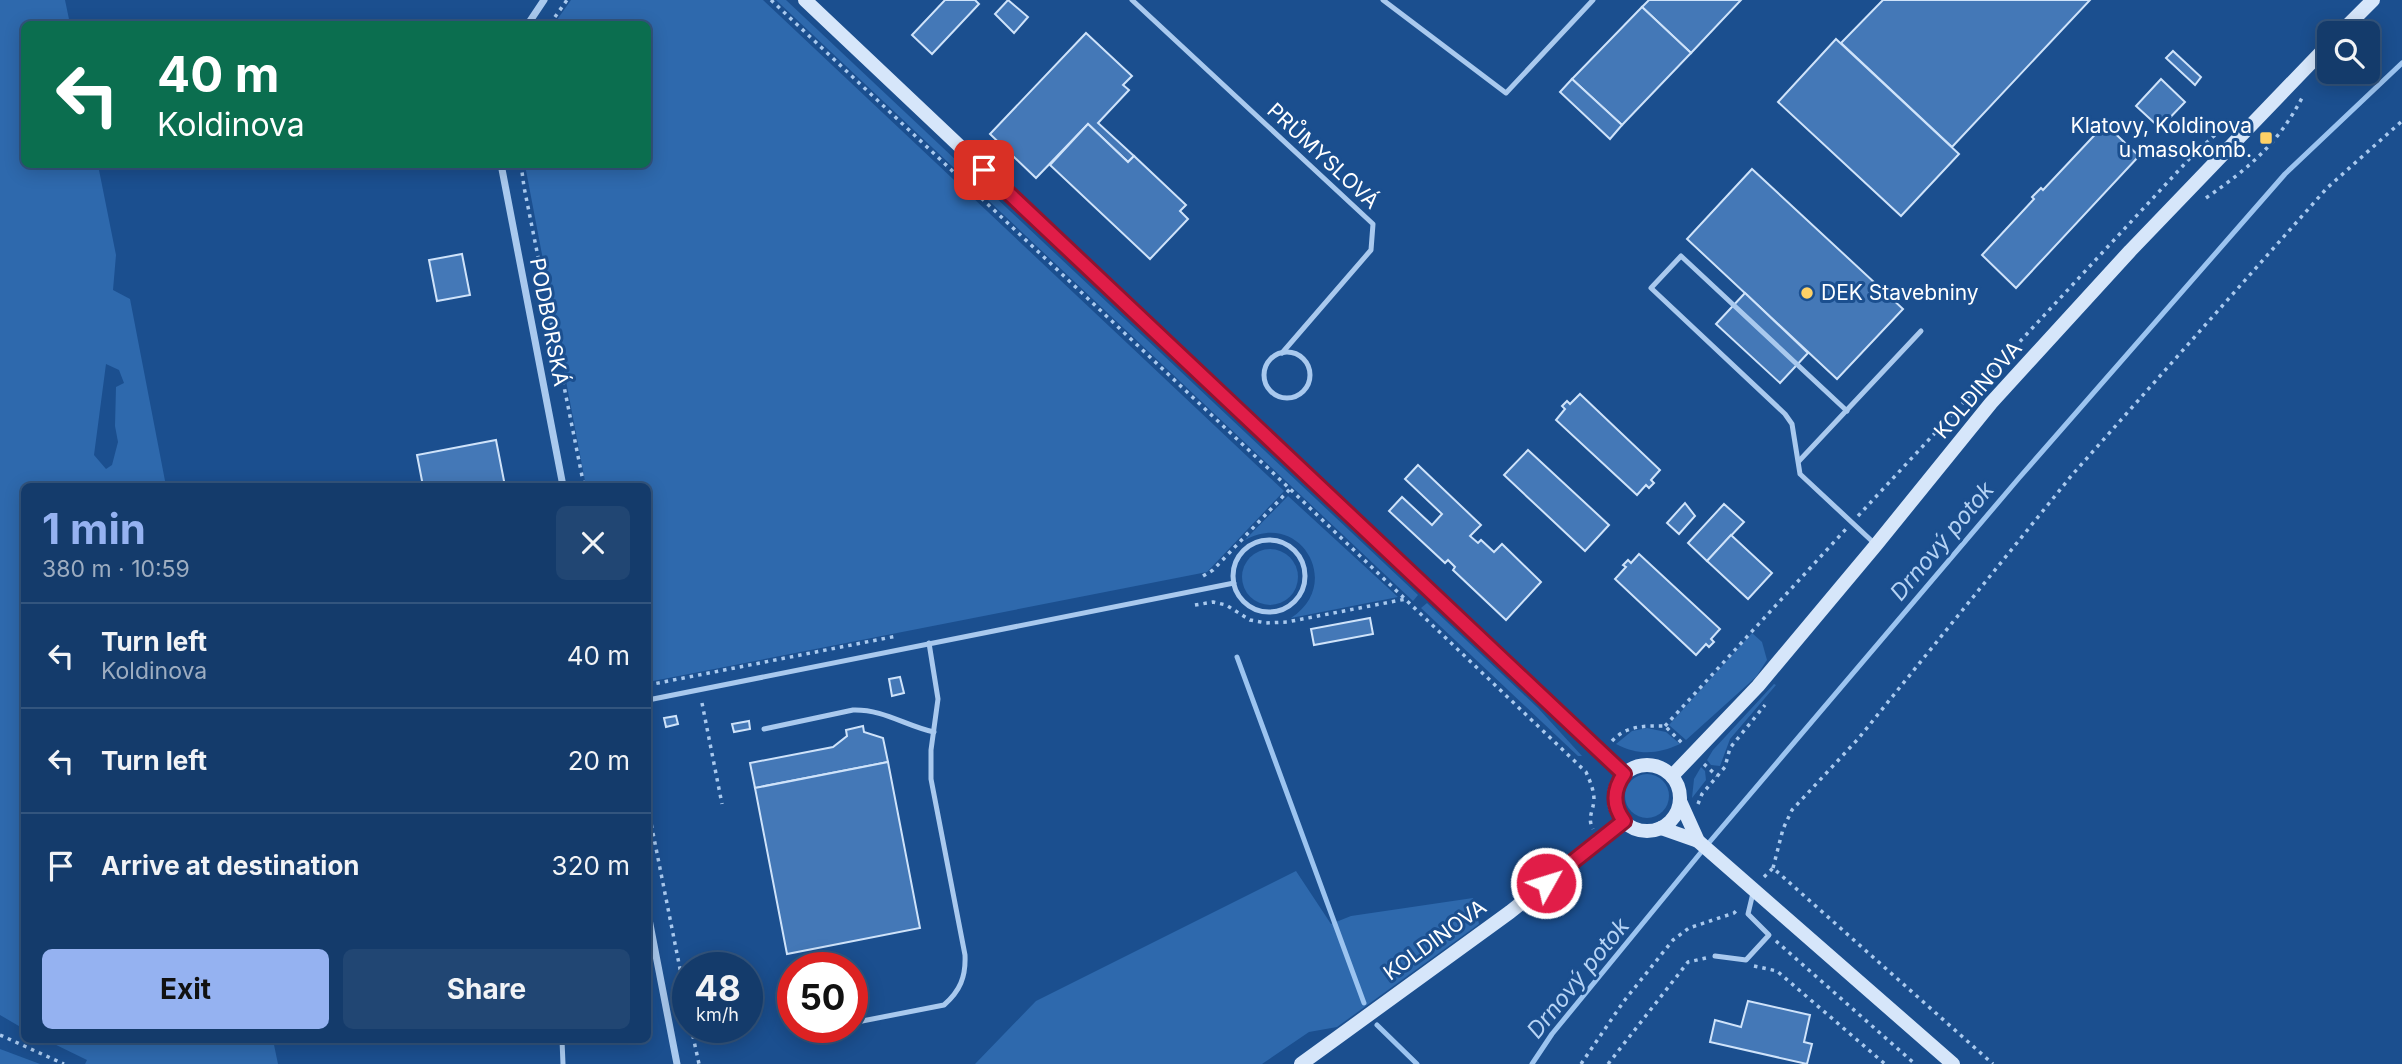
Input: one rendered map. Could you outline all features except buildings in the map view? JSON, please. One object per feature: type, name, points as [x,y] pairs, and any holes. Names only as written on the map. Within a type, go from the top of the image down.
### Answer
[{"type":"main road","points":[[805,0],[1624,774]]},
{"type":"main road","points":[[2352,21],[2373,0]]},
{"type":"main road","name":"KOLDINOVA","points":[[1672,776],[1758,686],[1991,402],[2130,251],[2317,56]]},
{"type":"main road","points":[[1693,836],[1680,801],[1677,783],[1672,776],[1654,765],[1643,765],[1624,774],[1618,782],[1615,803],[1624,821],[1635,828],[1648,831],[1661,828],[1693,836],[1953,1064]]},
{"type":"main road","points":[[1661,828],[1674,817],[1680,801]]},
{"type":"main road","name":"KOLDINOVA","points":[[1301,1064],[1510,912],[1624,821]]},
{"type":"street","points":[[530,21],[544,0]]},
{"type":"street","name":"PODBORSKÁ","points":[[502,168],[562,483]]},
{"type":"street","points":[[651,942],[677,1064]]},
{"type":"lane","name":"PRŮMYSLOVÁ","points":[[1132,0],[1373,224],[1371,250],[1283,353]]},
{"type":"lane","points":[[1383,0],[1506,93],[1593,0]]},
{"type":"lane","points":[[1847,411],[1681,256],[1651,288],[1785,414],[1792,424],[1800,474],[1876,545]]},
{"type":"lane","points":[[1799,461],[1921,331]]},
{"type":"lane","points":[[1283,353],[1297,355],[1308,366],[1310,373],[1306,388],[1294,397],[1279,397],[1267,388],[1264,381],[1269,360],[1283,353]]},
{"type":"lane","points":[[1257,542],[1282,542],[1293,548],[1305,569],[1301,594],[1293,604],[1282,610],[1257,610],[1238,595],[1234,583],[1238,558],[1246,548],[1257,542]]},
{"type":"lane","points":[[651,699],[1234,583]]},
{"type":"lane","points":[[868,1020],[944,1005],[954,996],[964,977],[965,955],[931,779],[931,750],[938,699],[929,643]]},
{"type":"lane","points":[[764,729],[853,710],[866,710],[884,713],[919,729],[934,732]]},
{"type":"lane","points":[[1715,956],[1746,960],[1769,935],[1748,914],[1754,890]]},
{"type":"lane","points":[[562,1043],[563,1064]]},
{"type":"path","points":[[552,21],[567,0]]},
{"type":"path","points":[[771,0],[1586,772],[1594,792],[1589,819],[1600,839]]},
{"type":"path","points":[[2203,200],[2246,170],[2289,124],[2305,91]]},
{"type":"path","points":[[1755,869],[1765,878],[1773,868],[1791,810],[1858,739],[2072,475],[2327,188],[2402,121]]},
{"type":"path","points":[[1586,772],[1619,734],[1638,726],[1665,726],[2116,236],[2192,156],[2228,124]]},
{"type":"path","points":[[522,168],[582,483]]},
{"type":"path","points":[[1202,576],[1213,570],[1290,489]]},
{"type":"path","points":[[1185,607],[1213,602],[1226,605],[1250,620],[1266,623],[1287,622],[1406,599]]},
{"type":"path","points":[[651,684],[904,635]]},
{"type":"path","points":[[1699,815],[1698,805],[1702,794],[1725,767],[1730,748],[1768,701]]},
{"type":"path","points":[[702,703],[722,804]]},
{"type":"path","points":[[651,823],[677,952]]},
{"type":"path","points":[[1773,868],[1993,1064]]},
{"type":"path","points":[[1581,1064],[1624,1001],[1673,940],[1689,928],[1734,914],[1754,890]]},
{"type":"path","points":[[1769,935],[1916,1064]]},
{"type":"path","points":[[1608,1064],[1688,962],[1715,956]]},
{"type":"path","points":[[1746,960],[1756,968],[1777,971],[1885,1064]]},
{"type":"path","points":[[0,1035],[64,1064]]},
{"type":"path","points":[[694,1043],[699,1064]]},
{"type":"shaded area","points":[[0,0],[65,0],[69,21],[21,21],[21,168],[99,168],[116,255],[113,290],[130,299],[165,483],[21,483],[21,1027],[0,1015]],"holes":[[[106,364],[119,370],[124,383],[116,387],[115,426],[118,442],[112,465],[106,469],[94,455]]]},
{"type":"shaded area","points":[[571,0],[763,0],[1284,491],[1207,572],[651,681],[651,483],[585,483],[526,168],[651,168],[651,21],[556,21]]},
{"type":"shaded area","points":[[776,0],[786,0],[1418,595],[1413,601]]},
{"type":"shaded area","points":[[1288,496],[1398,597],[1291,618],[1306,604],[1314,587],[1314,570],[1308,555],[1298,542],[1283,534],[1265,533],[1245,540]]},
{"type":"shaded area","points":[[1270,549],[1285,554],[1293,562],[1298,577],[1293,592],[1285,600],[1270,605],[1255,600],[1247,592],[1242,577],[1247,562],[1255,554]]},
{"type":"shaded area","points":[[1427,603],[1538,708],[1582,756],[1578,756],[1421,608]]},
{"type":"shaded area","points":[[1752,633],[1762,642],[1767,660],[1756,677],[1686,740],[1669,725]]},
{"type":"shaded area","points":[[1774,684],[1776,685],[1730,739],[1720,766],[1711,765],[1707,760],[1713,750]]},
{"type":"shaded area","points":[[1647,728],[1666,732],[1680,744],[1664,750],[1641,752],[1616,744],[1632,731]]},
{"type":"shaded area","points":[[1701,767],[1705,771],[1706,780],[1692,798],[1694,779]]},
{"type":"shaded area","points":[[1647,774],[1663,780],[1669,796],[1663,812],[1647,818],[1631,812],[1625,796],[1631,780]]},
{"type":"shaded area","points":[[1296,871],[1331,924],[1351,916],[1473,898],[1479,924],[1337,1027],[1309,1032],[1262,1064],[975,1064],[1036,1001]]},
{"type":"shaded area","points":[[52,1043],[274,1043],[278,1064],[85,1064],[87,1060]]},
{"type":"shaded area","points":[[0,1049],[40,1064],[0,1064]]},
{"type":"waterway","name":"Drnový potok","points":[[1532,1064],[1552,1034],[1707,845],[2019,478],[2285,174],[2402,63]]},
{"type":"waterway","points":[[1237,657],[1364,1003]]},
{"type":"waterway","points":[[1377,1025],[1417,1064]]},
{"type":"place","name":"Klatovy, Koldinova u masokomb.","points":[[2266,138]]},
{"type":"place","name":"DEK Stavebniny","points":[[1807,293]]},
{"type":"route","points":[[984,170],[1624,774],[1618,782],[1615,803],[1624,821],[1546,883]]}]
